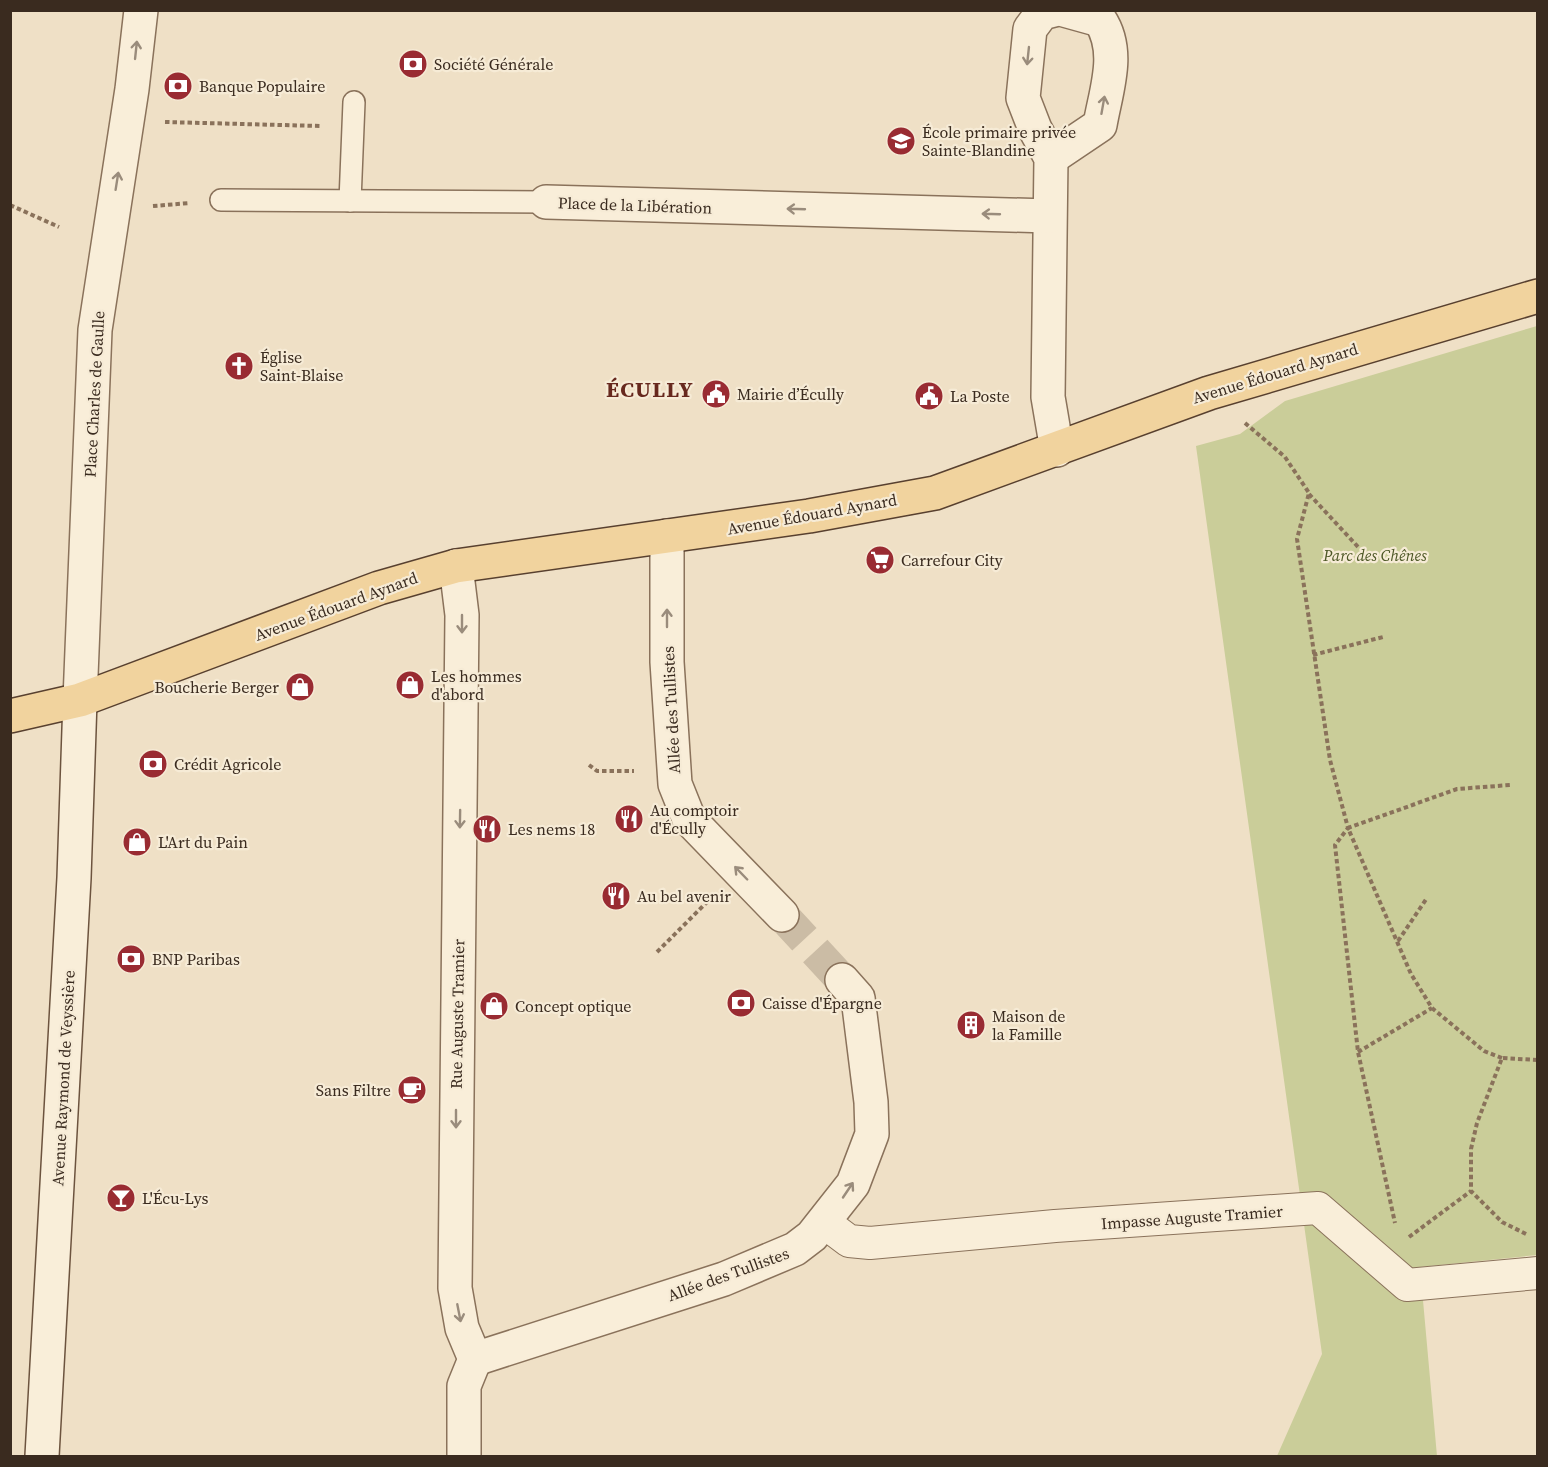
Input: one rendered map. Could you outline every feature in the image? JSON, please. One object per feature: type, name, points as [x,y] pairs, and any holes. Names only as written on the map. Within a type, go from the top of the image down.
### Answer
[{"type":"main road","name":"Avenue Édouard Aynard","points":[[10,716],[80,700],[379,588],[456,566],[809,516],[935,492],[1057,450],[1209,393],[1538,296]]},
{"type":"street","name":"Place Charles de Gaulle","points":[[80,700],[95,330],[132,89],[141,10]]},
{"type":"street","points":[[1054,10],[1042,13],[1030,29],[1023,98],[1035,129],[1052,159],[1049,216],[1048,405],[1057,450]]},
{"type":"street","points":[[1052,159],[1100,125],[1113,52],[1109,34],[1100,20],[1064,10]]},
{"type":"street","name":"Place de la Libération","points":[[546,202],[1049,216]]},
{"type":"street","name":"Allée des Tullistes","points":[[667,536],[667,662],[675,784],[689,819],[782,915]]},
{"type":"street","name":"Rue Auguste Tramier","points":[[456,566],[462,615],[455,1288],[462,1328],[475,1359]]},
{"type":"street","name":"Avenue Raymond de Veyssière","points":[[42,1456],[74,878],[80,700]]},
{"type":"street","name":"Allée des Tullistes","points":[[475,1359],[723,1279],[795,1249],[818,1229],[853,1184],[872,1134],[871,1102],[858,998],[842,980]]},
{"type":"street","name":"Impasse Auguste Tramier","points":[[818,1229],[849,1241],[870,1243],[1055,1226],[1318,1209],[1407,1285]]},
{"type":"street","points":[[1407,1285],[1538,1273]]},
{"type":"street","points":[[464,1456],[464,1386],[475,1359]]},
{"type":"lane","points":[[350,201],[354,102]]},
{"type":"lane","name":"Place de la Libération","points":[[221,200],[546,202]]},
{"type":"path","points":[[168,122],[304,126]]},
{"type":"path","points":[[164,203],[195,204]]},
{"type":"path","points":[[10,205],[59,227]]},
{"type":"path","points":[[1244,422],[1286,457],[1309,493],[1360,549]]},
{"type":"path","points":[[1309,493],[1297,539],[1330,760],[1348,828],[1411,974],[1432,1008],[1484,1052],[1502,1058],[1538,1060]]},
{"type":"path","points":[[1313,655],[1383,637]]},
{"type":"path","points":[[589,765],[597,771],[643,772]]},
{"type":"path","points":[[1407,1285],[1358,1052],[1335,845],[1348,828],[1457,789],[1510,785]]},
{"type":"path","points":[[657,952],[714,894]]},
{"type":"path","points":[[1398,942],[1427,898]]},
{"type":"path","points":[[1358,1052],[1432,1008]]},
{"type":"path","points":[[1502,1058],[1477,1123],[1471,1149],[1471,1191],[1502,1222],[1531,1236]]},
{"type":"path","points":[[1400,1243],[1471,1191]]},
{"type":"green space","name":"Parc des Chênes","points":[[1537,326],[1537,1255],[1420,1267],[1437,1456],[1277,1456],[1322,1354],[1196,446],[1240,434],[1285,401]]},
{"type":"tunnel","points":[[782,915],[842,980]]},
{"type":"place","name":"Société Générale","points":[[413,64]]},
{"type":"place","name":"Banque Populaire","points":[[178,86]]},
{"type":"place","name":"École primaire privée Sainte-Blandine","points":[[901,141]]},
{"type":"place","name":"Église Saint-Blaise","points":[[239,366]]},
{"type":"place","name":"Mairie d’Écully","points":[[716,394]]},
{"type":"place","name":"La Poste","points":[[929,396]]},
{"type":"place","name":"Carrefour City","points":[[880,560]]},
{"type":"place","name":"Les hommes d'abord","points":[[410,685]]},
{"type":"place","name":"Boucherie Berger","points":[[300,687]]},
{"type":"place","name":"Crédit Agricole","points":[[153,764]]},
{"type":"place","name":"Au comptoir d'Écully","points":[[629,819]]},
{"type":"place","name":"Les nems 18","points":[[487,829]]},
{"type":"place","name":"L'Art du Pain","points":[[137,842]]},
{"type":"place","name":"Au bel avenir","points":[[616,896]]},
{"type":"place","name":"BNP Paribas","points":[[131,959]]},
{"type":"place","name":"Caisse d'Épargne","points":[[741,1003]]},
{"type":"place","name":"Concept optique","points":[[494,1006]]},
{"type":"place","name":"Maison de la Famille","points":[[971,1025]]},
{"type":"place","name":"Sans Filtre","points":[[412,1090]]},
{"type":"place","name":"L'Écu-Lys","points":[[121,1198]]},
{"type":"district","name":"ÉCULLY","points":[[650,389]]}]
